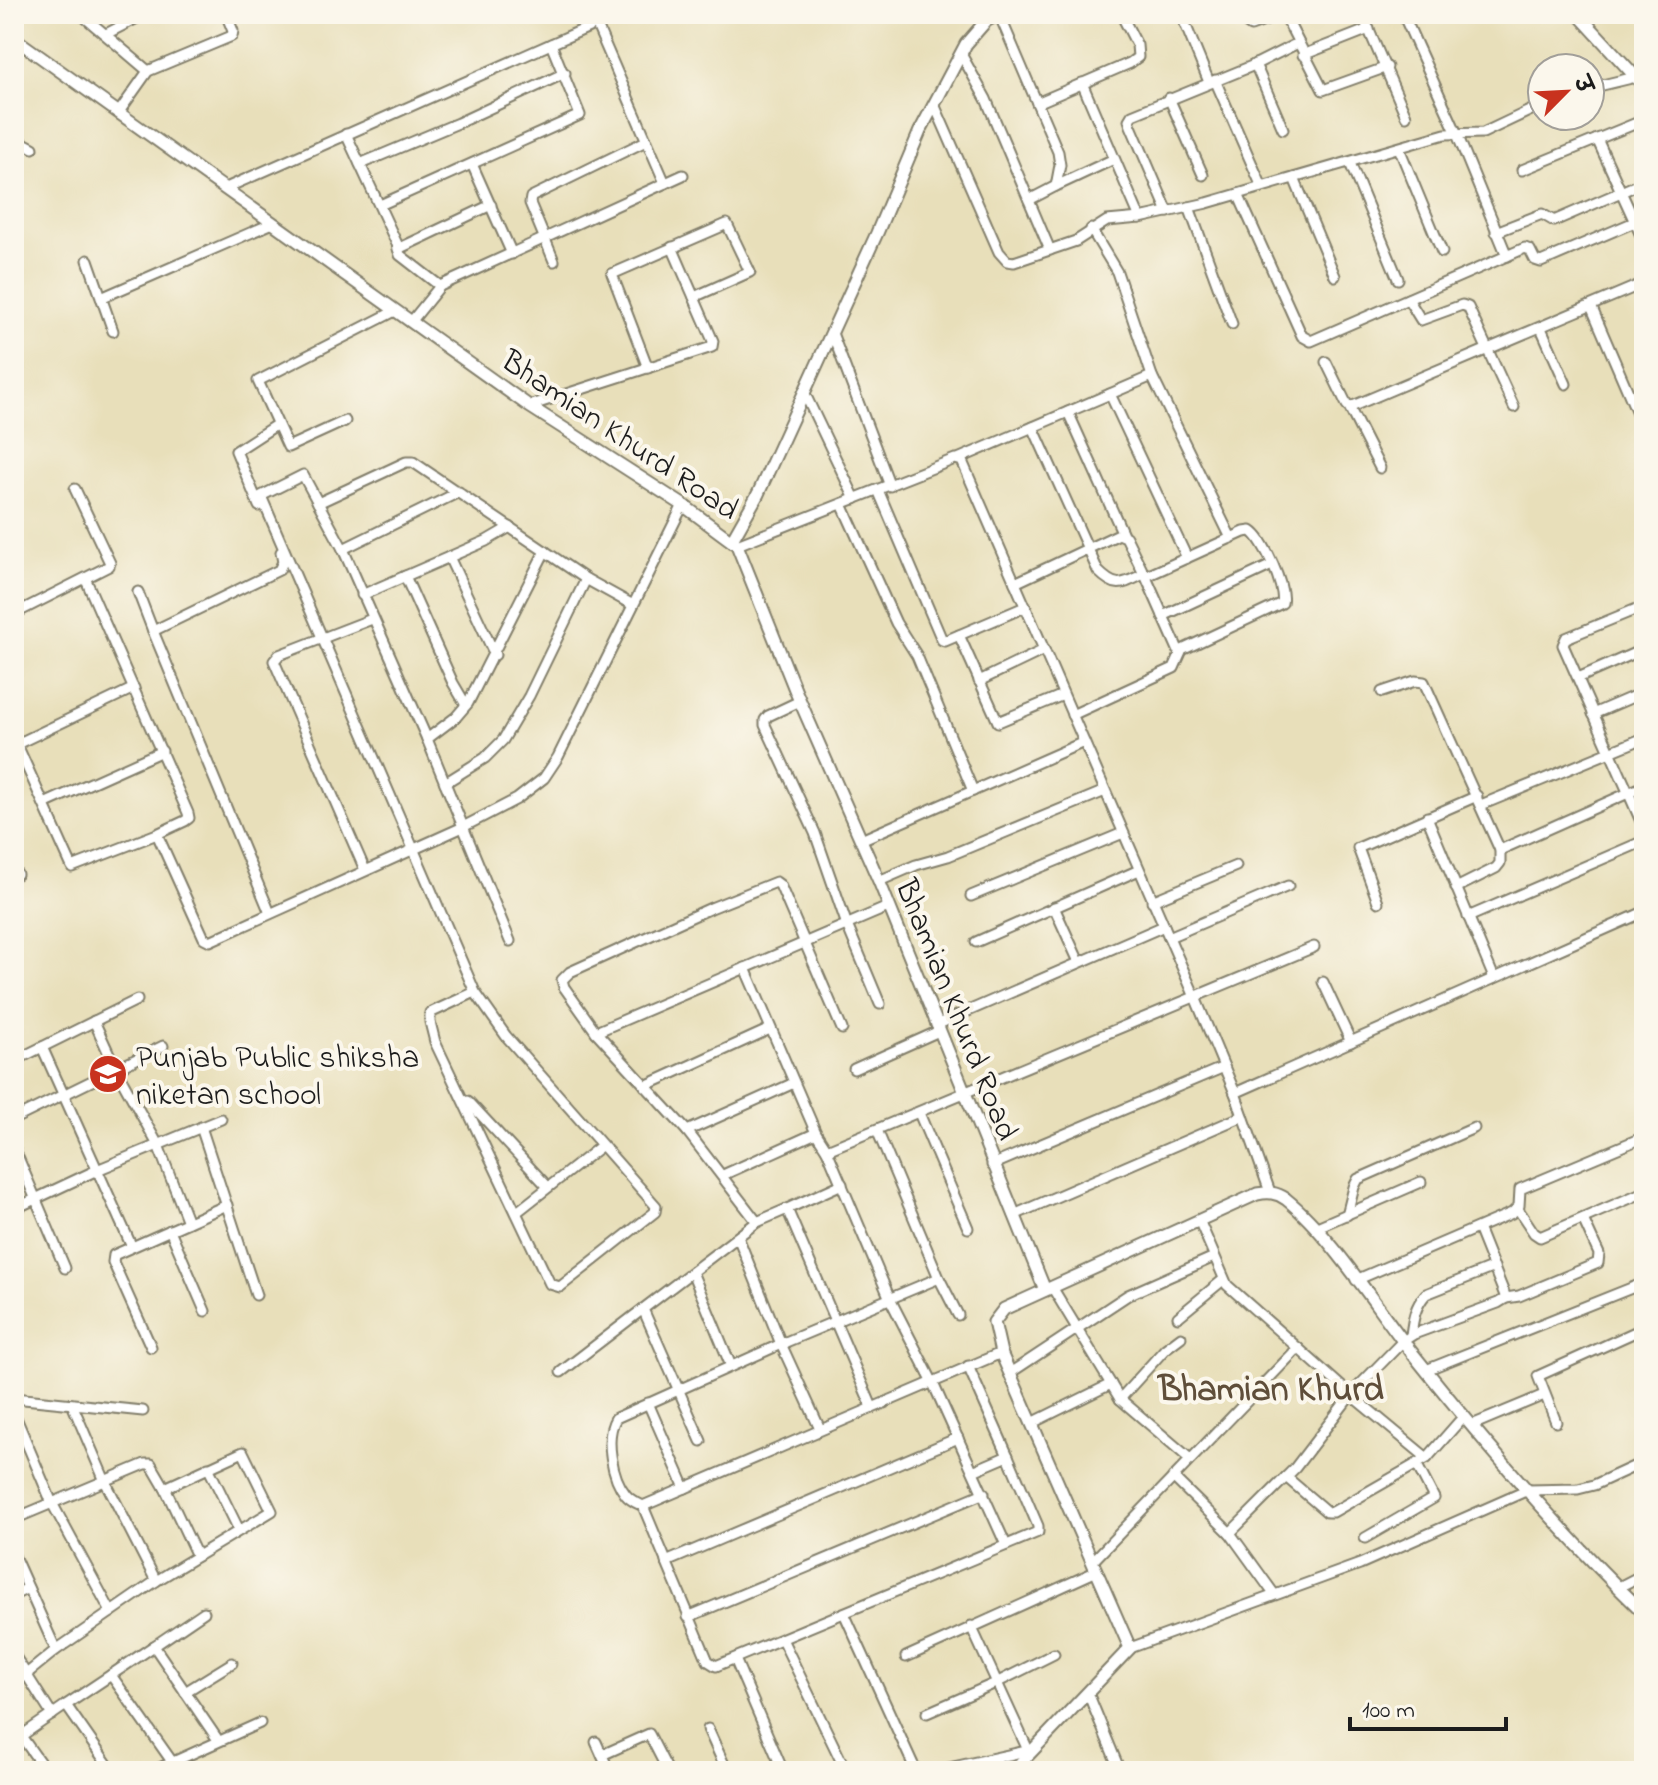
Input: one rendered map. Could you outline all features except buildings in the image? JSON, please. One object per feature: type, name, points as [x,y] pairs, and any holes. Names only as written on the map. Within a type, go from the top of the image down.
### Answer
[{"type":"street","points":[[81,14],[148,71]]},
{"type":"street","points":[[106,34],[145,14]]},
{"type":"street","points":[[119,112],[148,71],[230,37],[233,33],[226,14]]},
{"type":"street","points":[[735,542],[934,104],[976,30],[999,14],[1058,152],[1060,165],[1056,186]]},
{"type":"street","points":[[1037,103],[1138,57],[1137,45],[1121,14]]},
{"type":"street","points":[[1181,14],[1262,187]]},
{"type":"street","points":[[1240,14],[1251,26],[1284,14],[1323,90],[1387,67]]},
{"type":"street","points":[[1362,14],[1406,116]]},
{"type":"street","points":[[1403,14],[1507,256]]},
{"type":"street","points":[[1578,14],[1641,79]]},
{"type":"street","points":[[226,188],[551,44],[594,19],[665,183]]},
{"type":"street","points":[[1303,55],[1369,29]]},
{"type":"street","name":"Bhamian Khurd Road","points":[[14,38],[529,406],[735,542],[879,881],[992,1165],[1048,1289]]},
{"type":"street","points":[[1168,212],[1129,120],[1136,112],[1255,64],[1298,43]]},
{"type":"street","points":[[380,205],[580,115],[551,44]]},
{"type":"street","points":[[961,54],[986,99],[1050,250]]},
{"type":"street","points":[[1255,64],[1283,129]]},
{"type":"street","points":[[360,164],[565,73]]},
{"type":"street","points":[[1606,85],[1641,79]]},
{"type":"street","points":[[1082,83],[1140,218]]},
{"type":"street","points":[[1169,98],[1203,175]]},
{"type":"street","points":[[934,104],[1003,258],[1014,262],[1076,241],[1107,221],[1140,218],[1189,207],[1445,134],[1483,133],[1526,113]]},
{"type":"street","points":[[1522,170],[1644,120]]},
{"type":"street","points":[[346,134],[401,257],[440,286]]},
{"type":"street","points":[[14,138],[33,148]]},
{"type":"street","points":[[1597,139],[1640,220],[1644,242]]},
{"type":"street","points":[[554,261],[530,203],[533,196],[646,141]]},
{"type":"street","points":[[1399,148],[1442,252]]},
{"type":"street","points":[[1029,200],[1114,159]]},
{"type":"street","points":[[1350,163],[1398,279]]},
{"type":"street","points":[[472,164],[512,254]]},
{"type":"street","points":[[411,322],[440,286],[683,175]]},
{"type":"street","points":[[1294,178],[1335,276]]},
{"type":"street","points":[[1496,232],[1542,214],[1554,221],[1644,182]]},
{"type":"street","points":[[1238,194],[1302,336],[1311,341],[1507,256],[1527,249],[1535,260],[1541,262],[1640,220]]},
{"type":"street","points":[[398,249],[491,205]]},
{"type":"street","points":[[1189,207],[1232,324]]},
{"type":"street","points":[[101,298],[273,223]]},
{"type":"street","points":[[648,368],[612,275],[726,223],[744,256],[749,273],[694,297]]},
{"type":"street","points":[[1091,229],[1117,272],[1152,376],[1231,538]]},
{"type":"street","points":[[529,406],[712,347],[713,341],[672,247]]},
{"type":"street","points":[[88,260],[113,331]]},
{"type":"street","points":[[1349,407],[1644,283]]},
{"type":"street","points":[[1408,299],[1421,320],[1466,306],[1514,407]]},
{"type":"street","points":[[1591,306],[1644,429]]},
{"type":"street","points":[[345,421],[289,447],[285,445],[258,381],[395,311]]},
{"type":"street","points":[[1541,328],[1566,384]]},
{"type":"street","points":[[832,333],[890,486]]},
{"type":"street","points":[[1326,362],[1380,468]]},
{"type":"street","points":[[735,542],[958,459],[1152,376]]},
{"type":"street","points":[[804,392],[855,499]]},
{"type":"street","points":[[1110,394],[1187,558]]},
{"type":"street","points":[[1068,412],[1180,654]]},
{"type":"street","points":[[153,631],[282,566],[282,555],[235,453],[240,446],[276,425]]},
{"type":"street","points":[[1033,427],[1086,549],[1098,571],[1109,582],[1126,582],[1145,575],[1244,532],[1256,534],[1283,590],[1282,603],[1188,647],[1180,654],[1174,668],[1072,715]]},
{"type":"street","points":[[958,459],[962,461],[1195,997],[1235,1093],[1270,1192]]},
{"type":"street","points":[[318,503],[408,461],[416,463],[586,579],[633,605]]},
{"type":"street","points":[[475,992],[433,1011],[429,1017],[435,1042],[550,1284],[563,1286],[640,1226],[655,1212],[656,1206],[506,1036],[475,992],[261,496],[303,475],[343,549],[427,739],[510,941]]},
{"type":"street","points":[[14,614],[86,580],[110,563],[75,489]]},
{"type":"street","points":[[878,490],[941,639],[945,641],[1025,607]]},
{"type":"street","points":[[343,549],[459,492]]},
{"type":"street","points":[[842,504],[896,623],[917,656],[973,791]]},
{"type":"street","points":[[157,834],[205,940],[210,941],[463,827],[517,799],[544,778],[558,757],[683,505]]},
{"type":"street","points":[[362,595],[510,527]]},
{"type":"street","points":[[1015,583],[1123,534]]},
{"type":"street","points":[[427,739],[456,717],[466,705],[495,655],[545,551]]},
{"type":"street","points":[[449,557],[495,655]]},
{"type":"street","points":[[1163,616],[1272,565]]},
{"type":"street","points":[[405,576],[466,705]]},
{"type":"street","points":[[445,783],[485,758],[503,740],[529,696],[586,579]]},
{"type":"street","points":[[86,580],[134,688],[162,751],[189,816],[157,834],[72,867],[15,741],[134,688]]},
{"type":"street","points":[[138,592],[270,913]]},
{"type":"street","points":[[1644,606],[1566,638],[1563,645],[1644,828]]},
{"type":"street","points":[[365,870],[274,661],[279,655],[372,619]]},
{"type":"street","points":[[959,635],[999,723],[1063,695]]},
{"type":"street","points":[[1578,678],[1644,649]]},
{"type":"street","points":[[979,681],[1044,650]]},
{"type":"street","points":[[1382,692],[1415,681],[1424,682],[1500,850],[1500,863],[1496,868],[1456,888]]},
{"type":"street","points":[[1593,714],[1644,692]]},
{"type":"street","points":[[800,701],[768,716],[765,722],[815,833],[847,925],[880,1004]]},
{"type":"street","points":[[1378,902],[1358,848],[1427,817],[1610,753],[1644,738]]},
{"type":"street","points":[[861,840],[1084,742]]},
{"type":"street","points":[[44,804],[162,751]]},
{"type":"street","points":[[1500,850],[1644,786]]},
{"type":"street","points":[[879,881],[1105,791]]},
{"type":"street","points":[[1427,817],[1494,978]]},
{"type":"street","points":[[971,896],[1123,833]]},
{"type":"street","points":[[1468,917],[1644,841]]},
{"type":"street","points":[[1152,901],[1236,866]]},
{"type":"street","points":[[976,942],[1139,870]]},
{"type":"street","points":[[757,1222],[687,1131],[596,1032],[564,987],[564,976],[711,908],[776,882],[780,885],[842,1029]]},
{"type":"street","points":[[1169,937],[1288,886]]},
{"type":"street","points":[[596,1032],[888,907]]},
{"type":"street","points":[[1054,907],[1079,962]]},
{"type":"street","points":[[1235,1093],[1644,912]]},
{"type":"street","points":[[854,1069],[1079,962],[1164,926]]},
{"type":"street","points":[[827,1150],[1314,947]]},
{"type":"street","points":[[745,968],[890,1299],[932,1381],[1006,1545]]},
{"type":"street","points":[[1323,982],[1351,1042]]},
{"type":"street","points":[[14,1061],[137,1000]]},
{"type":"street","points":[[94,1021],[116,1069],[158,1145],[188,1222]]},
{"type":"street","points":[[645,1086],[770,1029]]},
{"type":"street","points":[[14,1119],[163,1046]]},
{"type":"street","points":[[42,1047],[131,1245]]},
{"type":"street","points":[[992,1165],[1224,1067]]},
{"type":"street","points":[[687,1131],[794,1083]]},
{"type":"street","points":[[460,1093],[548,1187]]},
{"type":"street","points":[[919,1113],[968,1228]]},
{"type":"street","points":[[1014,1215],[1243,1116]]},
{"type":"street","points":[[14,1209],[97,1170],[221,1119]]},
{"type":"street","points":[[201,1127],[256,1295]]},
{"type":"street","points":[[1347,1215],[1358,1179],[1474,1128]]},
{"type":"street","points":[[877,1130],[939,1278],[958,1315]]},
{"type":"street","points":[[723,1175],[816,1133]]},
{"type":"street","points":[[1644,1137],[1520,1189],[1518,1209],[1540,1237],[1644,1192]]},
{"type":"street","points":[[517,1212],[601,1146]]},
{"type":"street","points":[[14,1148],[65,1268]]},
{"type":"street","points":[[1315,1228],[1421,1182]]},
{"type":"street","points":[[561,1372],[757,1222],[842,1184]]},
{"type":"street","points":[[1130,1648],[1001,1353],[994,1322],[998,1314],[1048,1289],[1257,1194],[1270,1192],[1283,1196],[1315,1228],[1407,1338],[1426,1370],[1468,1421],[1644,1613]]},
{"type":"street","points":[[151,1347],[113,1259],[131,1245],[227,1205]]},
{"type":"street","points":[[787,1209],[872,1407]]},
{"type":"street","points":[[1356,1280],[1518,1209]]},
{"type":"street","points":[[1230,1533],[1286,1477],[1351,1395],[1407,1338],[1598,1263],[1599,1254],[1583,1219]]},
{"type":"street","points":[[1199,1220],[1223,1280],[1351,1395],[1427,1458]]},
{"type":"street","points":[[1478,1228],[1506,1298]]},
{"type":"street","points":[[170,1230],[205,1311]]},
{"type":"street","points":[[738,1237],[781,1344],[820,1429]]},
{"type":"street","points":[[1010,1373],[1128,1295],[1214,1257]]},
{"type":"street","points":[[1407,1338],[1420,1301],[1426,1294],[1494,1267]]},
{"type":"street","points":[[692,1272],[731,1366]]},
{"type":"street","points":[[939,1278],[616,1418],[611,1427],[614,1468],[624,1492],[643,1506],[688,1617],[712,1665],[735,1659],[1036,1532],[1039,1528],[968,1366]]},
{"type":"street","points":[[1178,1317],[1223,1280]]},
{"type":"street","points":[[1426,1370],[1644,1283]]},
{"type":"street","points":[[1048,1289],[1120,1399],[1190,1459]]},
{"type":"street","points":[[643,1309],[701,1441]]},
{"type":"street","points":[[1556,1422],[1538,1379],[1540,1375],[1644,1328]]},
{"type":"street","points":[[1120,1399],[1165,1349],[1181,1337]]},
{"type":"street","points":[[906,1657],[1095,1566],[1173,1477],[1298,1348]]},
{"type":"street","points":[[643,1506],[1001,1353]]},
{"type":"street","points":[[1032,1423],[1111,1384]]},
{"type":"street","points":[[1286,1477],[1330,1513],[1417,1465],[1468,1421],[1544,1395]]},
{"type":"street","points":[[14,1398],[143,1411]]},
{"type":"street","points":[[648,1403],[685,1488]]},
{"type":"street","points":[[72,1404],[105,1481],[156,1581]]},
{"type":"street","points":[[14,1413],[52,1503],[111,1612]]},
{"type":"street","points":[[666,1562],[958,1438]]},
{"type":"street","points":[[14,1684],[56,1650],[156,1581],[272,1511],[244,1453],[165,1488]]},
{"type":"street","points":[[973,1471],[1008,1456]]},
{"type":"street","points":[[1013,1771],[1130,1648],[1360,1564],[1528,1490],[1578,1489],[1644,1462]]},
{"type":"street","points":[[14,1519],[149,1463],[165,1488],[197,1556]]},
{"type":"street","points":[[1365,1538],[1434,1498],[1417,1465]]},
{"type":"street","points":[[208,1467],[239,1530]]},
{"type":"street","points":[[1173,1477],[1230,1533],[1274,1594]]},
{"type":"street","points":[[688,1617],[984,1493]]},
{"type":"street","points":[[14,1556],[56,1650]]},
{"type":"street","points":[[1619,1587],[1644,1574]]},
{"type":"street","points":[[14,1595],[28,1588]]},
{"type":"street","points":[[46,1771],[18,1739],[204,1612]]},
{"type":"street","points":[[844,1613],[916,1771]]},
{"type":"street","points":[[971,1626],[1031,1750]]},
{"type":"street","points":[[782,1639],[846,1771]]},
{"type":"street","points":[[154,1646],[218,1740]]},
{"type":"street","points":[[927,1713],[1054,1654]]},
{"type":"street","points":[[14,1655],[52,1715]]},
{"type":"street","points":[[735,1659],[783,1771]]},
{"type":"street","points":[[185,1692],[232,1663]]},
{"type":"street","points":[[111,1675],[173,1763]]},
{"type":"street","points":[[1088,1693],[1120,1771]]},
{"type":"street","points":[[66,1705],[112,1771]]},
{"type":"street","points":[[153,1771],[260,1723]]},
{"type":"street","points":[[708,1729],[727,1771]]},
{"type":"street","points":[[602,1755],[649,1734],[668,1771]]},
{"type":"street","points":[[596,1742],[609,1771]]},
{"type":"street","points":[[935,1771],[1031,1750]]},
{"type":"street","points":[[27,1771],[38,1761]]},
{"type":"place","name":"Punjab Public shiksha niketan school","points":[[108,1074]]},
{"type":"district","name":"Bhamian Khurd","points":[[1271,1387]]}]
